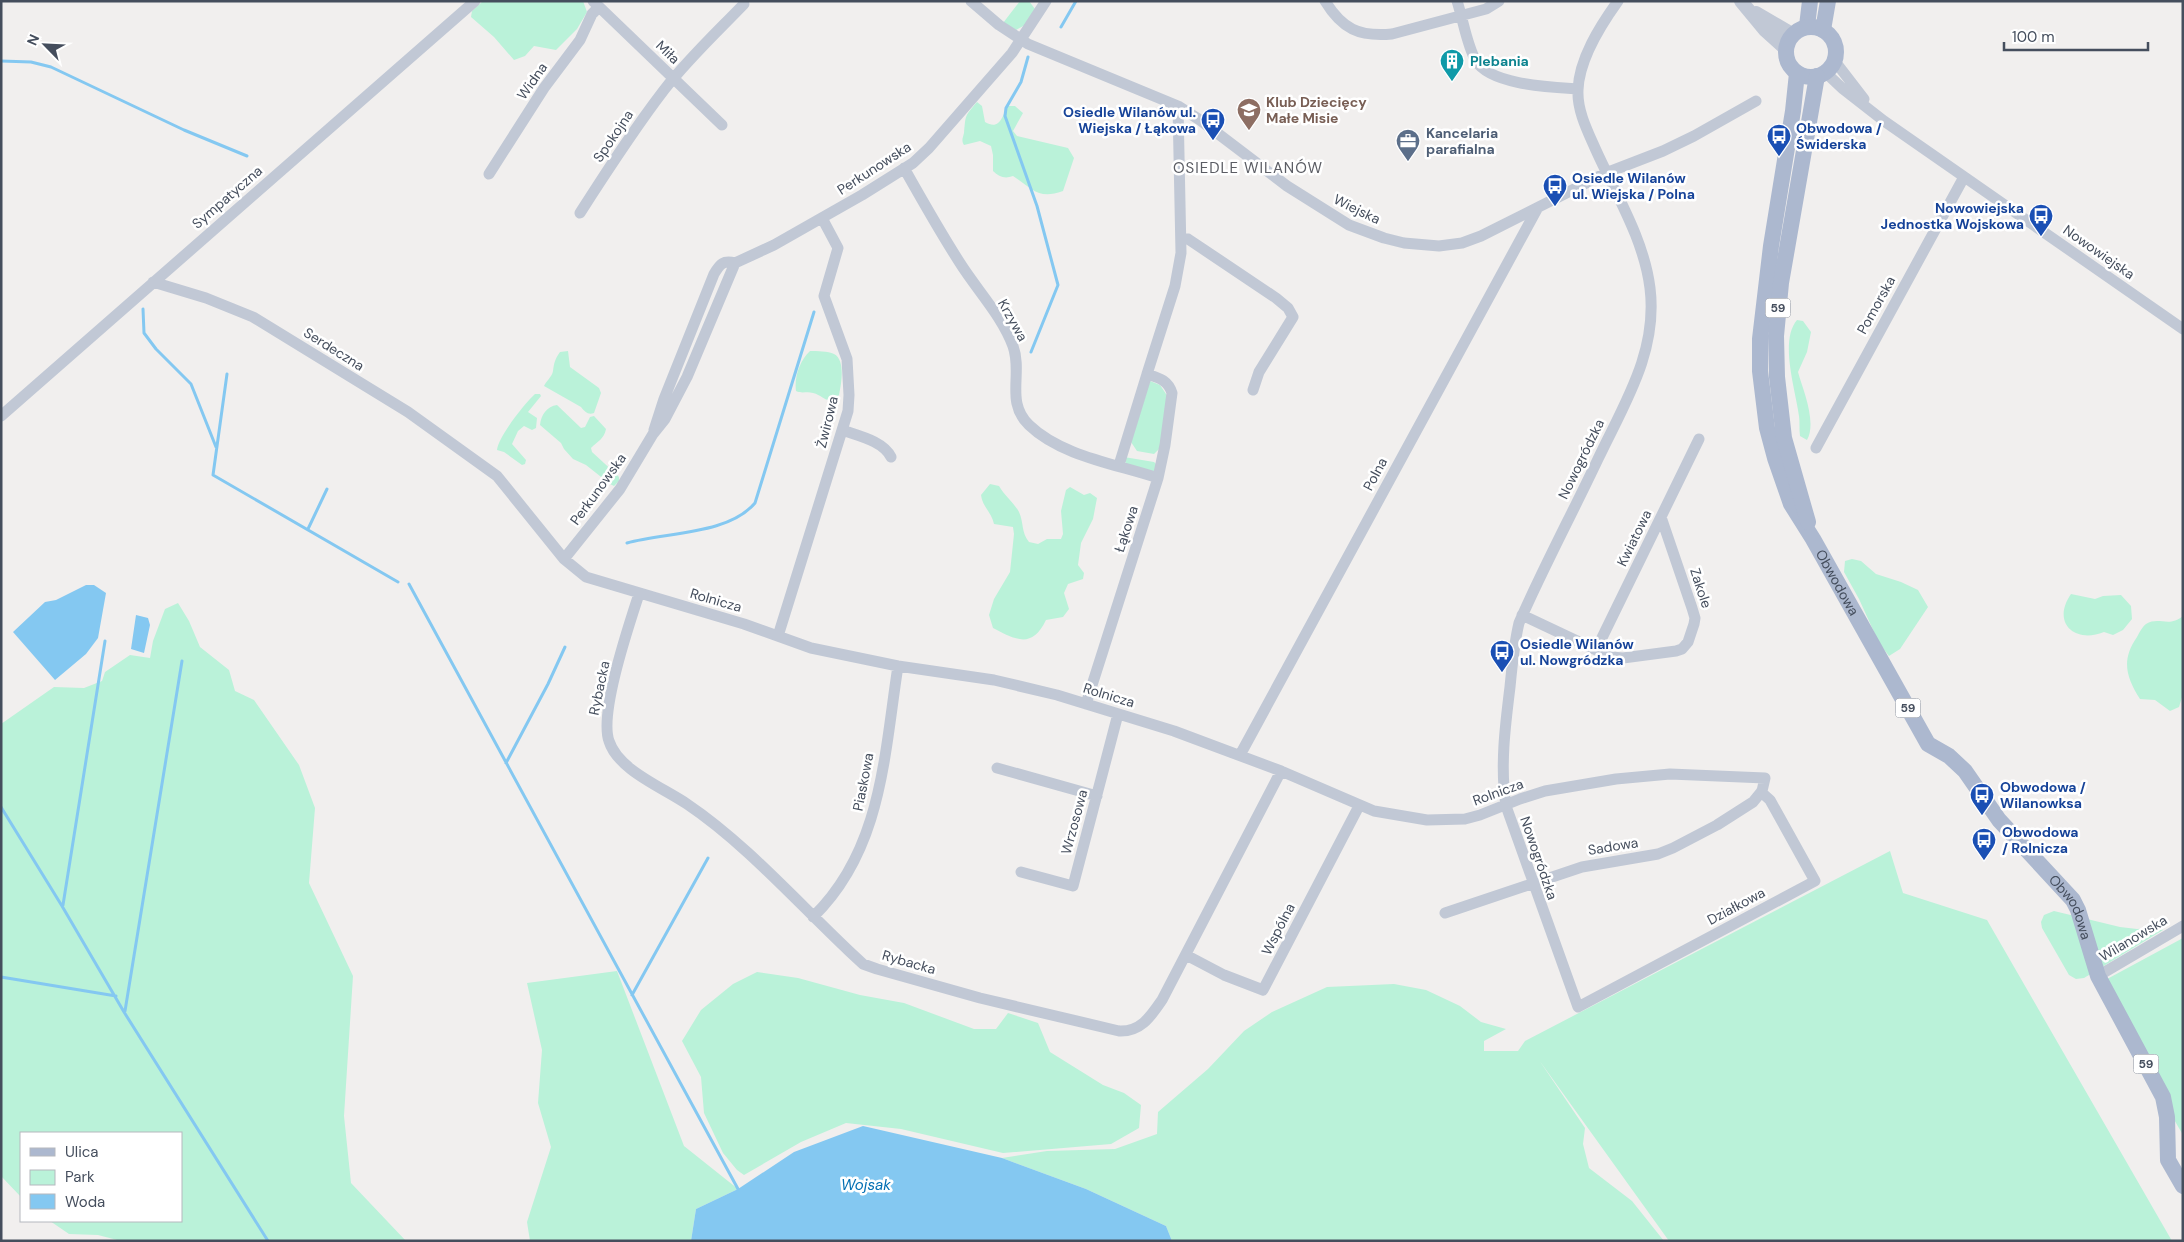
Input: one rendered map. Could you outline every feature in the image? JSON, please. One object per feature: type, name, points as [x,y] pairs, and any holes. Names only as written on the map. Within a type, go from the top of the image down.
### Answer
[{"type":"main road","points":[[1810,1],[1807,26],[1789,41],[1788,62],[1797,73],[1806,77],[1826,70]]},
{"type":"main road","points":[[1807,26],[1823,30],[1828,1]]},
{"type":"main road","name":"Obwodowa","points":[[1812,538],[1784,438],[1777,377],[1776,336],[1781,283],[1826,70],[1836,52],[1835,43],[1830,35],[1823,30]]},
{"type":"main road","name":"Obwodowa","points":[[1797,73],[1791,127],[1766,283],[1760,339],[1760,371],[1767,428],[1775,458],[1791,504],[1928,744],[1949,756],[1965,771],[2000,820],[2073,900],[2084,927],[2098,976],[2163,1097],[2167,1116],[2168,1160],[2183,1186]]},
{"type":"street","name":"Sympatyczna","points":[[1,416],[475,1]]},
{"type":"street","name":"Wiejska","points":[[971,1],[1022,41],[1178,106],[1309,200],[1349,225],[1384,238],[1423,246],[1462,243],[1481,236],[1606,173],[1663,151],[1694,136],[1756,100]]},
{"type":"street","name":"Perkunowska","points":[[564,559],[620,489],[653,434],[659,412],[714,274],[721,263],[727,261],[735,264],[774,245],[904,168],[929,148],[1022,41],[1046,1]]},
{"type":"street","points":[[1325,1],[1337,18],[1346,26],[1366,34],[1392,34],[1486,10],[1499,1]]},
{"type":"street","points":[[1457,1],[1475,58],[1487,72],[1506,80],[1578,89],[1581,73],[1591,47],[1618,1]]},
{"type":"street","name":"Miła","points":[[596,4],[722,125]]},
{"type":"street","name":"Widna","points":[[490,174],[544,88],[580,40],[596,4]]},
{"type":"street","name":"Spokojna","points":[[580,212],[642,120],[674,79],[744,4]]},
{"type":"street","points":[[1744,5],[1789,41]]},
{"type":"street","name":"Nowowiejska","points":[[1826,70],[1843,89],[1876,114],[2183,329]]},
{"type":"street","name":"Nowogródzka","points":[[1578,89],[1580,111],[1637,240],[1646,268],[1651,303],[1651,331],[1636,379],[1522,615],[1516,633],[1506,717],[1503,780],[1506,806],[1532,884],[1578,1008]]},
{"type":"street","points":[[1119,465],[1175,286],[1182,238],[1178,106]]},
{"type":"street","name":"Krzywa","points":[[904,168],[960,262],[1010,339],[1016,360],[1015,401],[1022,418],[1058,446],[1158,478]]},
{"type":"street","name":"Pomorska","points":[[1816,448],[1964,177]]},
{"type":"street","name":"Polna","points":[[1240,755],[1537,209]]},
{"type":"street","name":"Żwirowa","points":[[778,636],[849,402],[847,359],[824,296],[838,248],[822,218]]},
{"type":"street","points":[[1182,238],[1197,245],[1276,298],[1291,311],[1293,317],[1259,372],[1253,390]]},
{"type":"street","name":"Serdeczna","points":[[153,282],[206,298],[253,317],[408,412],[486,467]]},
{"type":"street","name":"Łąkowa","points":[[1086,704],[1158,478],[1165,445],[1172,393],[1166,382],[1147,374]]},
{"type":"street","points":[[842,430],[881,445],[888,450],[891,457]]},
{"type":"street","name":"Kwiatowa","points":[[1596,650],[1699,439]]},
{"type":"street","name":"Rolnicza","points":[[486,467],[510,490],[564,559],[586,577],[638,594],[708,613],[837,655],[994,680],[1174,730],[1282,771],[1359,806],[1388,814],[1436,820],[1465,819],[1506,806],[1520,799],[1562,788],[1650,776],[1683,774],[1765,778],[1761,792]]},
{"type":"street","name":"Zakole","points":[[1522,615],[1611,657],[1623,658],[1682,649],[1688,642],[1695,618],[1661,517]]},
{"type":"street","name":"Rybacka","points":[[638,594],[607,709],[606,726],[608,740],[616,754],[630,768],[713,822],[863,964],[980,998],[1119,1031],[1128,1032],[1141,1026],[1150,1018],[1162,1000],[1282,771]]},
{"type":"street","name":"Piaskowa","points":[[813,917],[837,892],[854,864],[876,804],[898,666]]},
{"type":"street","name":"Wrzosowa","points":[[1021,872],[1073,886],[1118,714]]},
{"type":"street","points":[[997,768],[1097,796]]},
{"type":"street","name":"Sadowa","points":[[1445,913],[1582,866],[1658,854],[1717,826],[1753,802],[1761,792]]},
{"type":"street","name":"Działkowa","points":[[1578,1008],[1815,881],[1770,800],[1761,792]]},
{"type":"street","name":"Wspólna","points":[[1186,955],[1224,975],[1264,990],[1359,806]]},
{"type":"street","name":"Wilanowska","points":[[2098,976],[2183,926]]},
{"type":"green space","points":[[483,1],[583,1],[587,12],[577,29],[556,50],[534,46],[525,56],[514,60],[494,37],[471,17],[472,11]]},
{"type":"green space","points":[[1020,1],[1029,1],[1035,9],[1025,25],[1016,30],[1003,23]]},
{"type":"green space","points":[[977,102],[982,106],[985,122],[997,124],[1008,106],[1015,106],[1023,113],[1013,131],[1017,136],[1068,148],[1074,158],[1063,191],[1041,194],[1013,176],[1000,176],[993,171],[991,146],[980,141],[964,145],[962,139],[966,116]]},
{"type":"green space","points":[[1797,320],[1803,321],[1811,332],[1807,352],[1798,372],[1810,415],[1810,433],[1807,440],[1800,436],[1799,416],[1790,367],[1789,340]]},
{"type":"green space","points":[[568,351],[570,367],[599,388],[601,393],[594,413],[587,413],[581,407],[544,386],[552,373],[560,352]]},
{"type":"green space","points":[[810,351],[832,353],[838,357],[842,373],[841,385],[839,395],[831,400],[817,394],[796,391],[798,369]]},
{"type":"green space","points":[[1150,381],[1160,385],[1168,397],[1161,447],[1154,454],[1137,451],[1131,442]]},
{"type":"green space","points":[[535,394],[540,394],[541,396],[528,412],[537,418],[536,428],[532,430],[524,426],[518,431],[512,444],[526,460],[525,464],[522,465],[504,452],[497,450],[507,429]]},
{"type":"green space","points":[[557,405],[581,428],[585,427],[590,417],[594,416],[606,429],[602,438],[591,448],[592,452],[619,477],[619,481],[614,486],[586,465],[573,459],[561,443],[540,425],[545,412],[550,407]]},
{"type":"green space","points":[[1124,457],[1154,462],[1156,464],[1155,472],[1126,464]]},
{"type":"green space","points":[[990,484],[999,486],[1015,506],[1021,516],[1026,538],[1029,542],[1038,544],[1047,539],[1061,539],[1063,534],[1061,511],[1066,490],[1070,487],[1084,495],[1090,493],[1097,498],[1093,519],[1081,543],[1078,565],[1084,573],[1083,579],[1068,584],[1064,593],[1069,609],[1063,617],[1046,620],[1041,629],[1029,638],[1016,638],[993,628],[989,615],[994,599],[1010,572],[1014,534],[1013,527],[994,524],[983,503],[981,495]]},
{"type":"green space","points":[[1852,559],[1861,561],[1876,574],[1918,590],[1928,607],[1900,649],[1889,656],[1879,643],[1859,599],[1844,572],[1845,561]]},
{"type":"green space","points":[[2071,594],[2095,599],[2103,596],[2121,595],[2131,606],[2132,619],[2123,630],[2113,635],[2104,632],[2093,635],[2076,633],[2065,622],[2065,604]]},
{"type":"green space","points":[[178,603],[189,621],[200,647],[229,670],[235,691],[254,700],[299,765],[315,808],[309,883],[353,976],[344,1116],[351,1183],[406,1241],[121,1241],[98,1235],[69,1234],[51,1222],[182,1222],[182,1132],[20,1132],[20,1196],[1,1176],[1,724],[54,687],[84,688],[102,681],[105,672],[130,655],[150,658],[153,641],[165,609]]},
{"type":"green space","points":[[2183,616],[2183,694],[2179,707],[2170,711],[2155,700],[2140,699],[2131,683],[2127,661],[2132,645],[2146,624],[2155,621],[2169,622]]},
{"type":"green space","points":[[1890,851],[1903,893],[1987,920],[2172,1241],[1669,1241],[1539,1060],[1585,1128],[1583,1144],[1589,1168],[1632,1201],[1664,1241],[1172,1241],[1166,1226],[1086,1189],[1002,1158],[1047,1151],[1115,1149],[1157,1134],[1158,1112],[1208,1069],[1244,1031],[1272,1012],[1327,987],[1394,984],[1426,990],[1460,1006],[1481,1022],[1506,1029],[1484,1041],[1484,1051],[1518,1051],[1525,1041]]},
{"type":"green space","points":[[2054,911],[2120,927],[2137,929],[2160,927],[2163,930],[2084,978],[2076,979],[2069,975],[2042,928],[2041,922],[2044,915]]},
{"type":"green space","points":[[2183,938],[2183,1135],[2096,985]]},
{"type":"green space","points":[[617,971],[684,1146],[738,1189],[696,1209],[691,1241],[530,1241],[527,1222],[551,1147],[538,1103],[542,1050],[527,983]]},
{"type":"green space","points":[[757,972],[798,978],[860,995],[904,1003],[974,1029],[996,1029],[1008,1013],[1038,1023],[1050,1052],[1103,1085],[1124,1093],[1141,1105],[1139,1128],[1111,1144],[1003,1153],[901,1129],[846,1123],[801,1142],[744,1175],[737,1170],[723,1153],[704,1113],[701,1077],[682,1041],[701,1010],[733,984]]},
{"type":"water","points":[[86,585],[94,585],[106,593],[98,638],[86,654],[55,680],[13,632],[45,602],[56,600]]},
{"type":"water","points":[[136,615],[148,618],[150,625],[144,653],[131,649]]},
{"type":"water","name":"Wojsak","points":[[863,1126],[1002,1158],[1086,1189],[1166,1226],[1172,1241],[691,1241],[696,1209],[738,1189],[794,1152]]},
{"type":"waterway","points":[[1061,27],[1076,1]]},
{"type":"waterway","points":[[1028,57],[1021,82],[1006,108],[1005,116],[1037,206],[1058,285],[1031,352]]},
{"type":"waterway","points":[[1,61],[31,62],[51,67],[184,130],[247,156]]},
{"type":"waterway","points":[[143,309],[144,333],[156,349],[191,384],[216,447]]},
{"type":"waterway","points":[[627,543],[713,527],[729,521],[755,503],[814,312]]},
{"type":"waterway","points":[[227,374],[213,475],[398,582]]},
{"type":"waterway","points":[[308,529],[327,489]]},
{"type":"waterway","points":[[409,584],[738,1189]]},
{"type":"waterway","points":[[63,905],[105,641]]},
{"type":"waterway","points":[[506,763],[548,684],[565,647]]},
{"type":"waterway","points":[[125,1011],[182,661]]},
{"type":"waterway","points":[[1,807],[124,1012],[268,1241]]},
{"type":"waterway","points":[[632,995],[708,858]]},
{"type":"waterway","points":[[1,977],[116,996]]},
{"type":"place","name":"Plebania","points":[[1452,82]]},
{"type":"place","name":"Klub Dziecięcy Małe Misie","points":[[1249,131]]},
{"type":"place","name":"Osiedle Wilanów ul. Wiejska / Łąkowa","points":[[1213,141]]},
{"type":"place","name":"Obwodowa / Świderska","points":[[1779,157]]},
{"type":"place","name":"Kancelaria parafialna","points":[[1408,162]]},
{"type":"place","name":"Osiedle Wilanów ul. Wiejska / Polna","points":[[1555,207]]},
{"type":"place","name":"Nowowiejska Jednostka Wojskowa","points":[[2041,237]]},
{"type":"place","name":"Osiedle Wilanów ul. Nowgródzka","points":[[1502,673]]},
{"type":"place","name":"Obwodowa / Wilanowksa","points":[[1982,816]]},
{"type":"place","name":"Obwodowa / Rolnicza","points":[[1984,861]]},
{"type":"district","name":"OSIEDLE WILANÓW","points":[[1248,168]]}]
